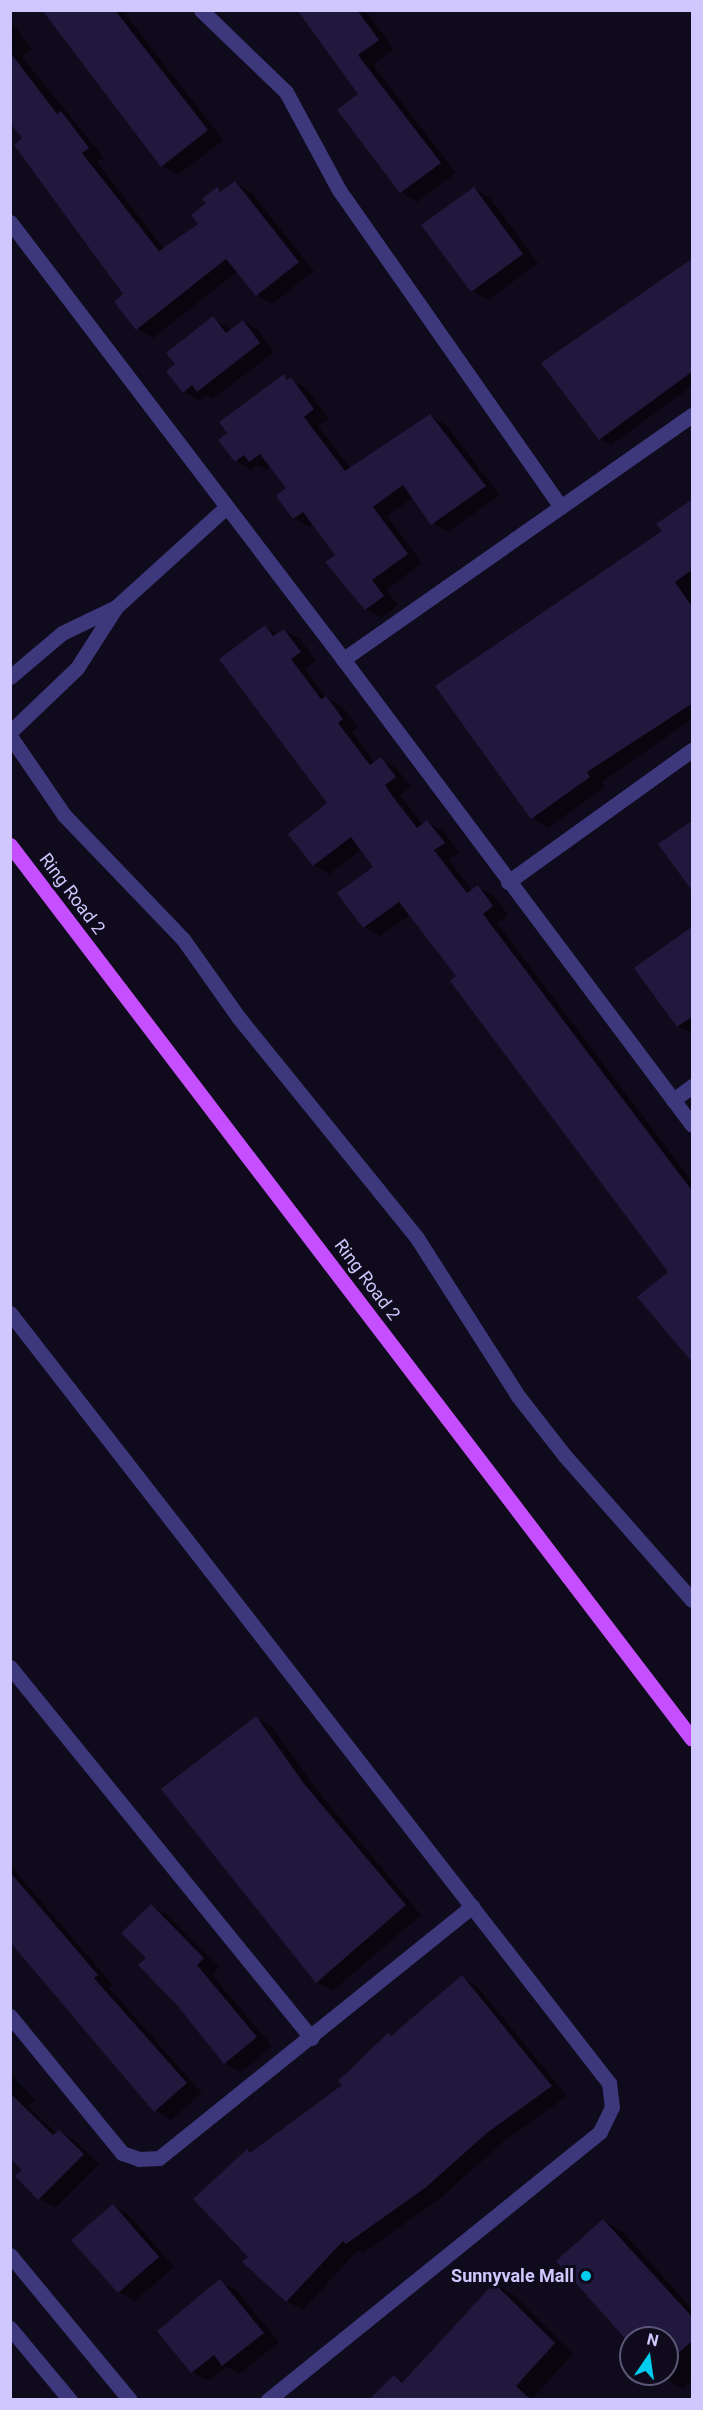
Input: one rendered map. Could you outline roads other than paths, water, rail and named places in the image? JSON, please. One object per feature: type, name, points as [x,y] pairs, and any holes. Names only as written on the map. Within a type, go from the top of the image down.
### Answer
[{"type":"main road","name":"Ring Road 2","points":[[10,845],[693,1739]]},
{"type":"street","points":[[201,10],[286,92],[339,190],[561,507]]},
{"type":"street","points":[[10,222],[225,508],[343,659],[508,882],[693,1125]]},
{"type":"street","points":[[343,659],[693,415]]},
{"type":"street","points":[[225,508],[116,607],[77,668],[10,734],[64,815],[183,939],[239,1018],[417,1238],[518,1396],[579,1472],[693,1600]]},
{"type":"street","points":[[10,677],[62,633],[116,607]]},
{"type":"street","points":[[508,882],[693,750]]},
{"type":"street","points":[[673,1100],[693,1086]]},
{"type":"street","points":[[10,1313],[609,2083],[612,2108],[600,2132],[268,2400]]},
{"type":"street","points":[[10,1667],[311,2038]]},
{"type":"street","points":[[10,2016],[122,2152],[139,2159],[159,2158],[311,2038],[472,1906]]},
{"type":"street","points":[[10,2255],[130,2400]]},
{"type":"street","points":[[10,2328],[70,2400]]},
{"type":"place","name":"Sunnyvale Mall","points":[[586,2276]]}]
